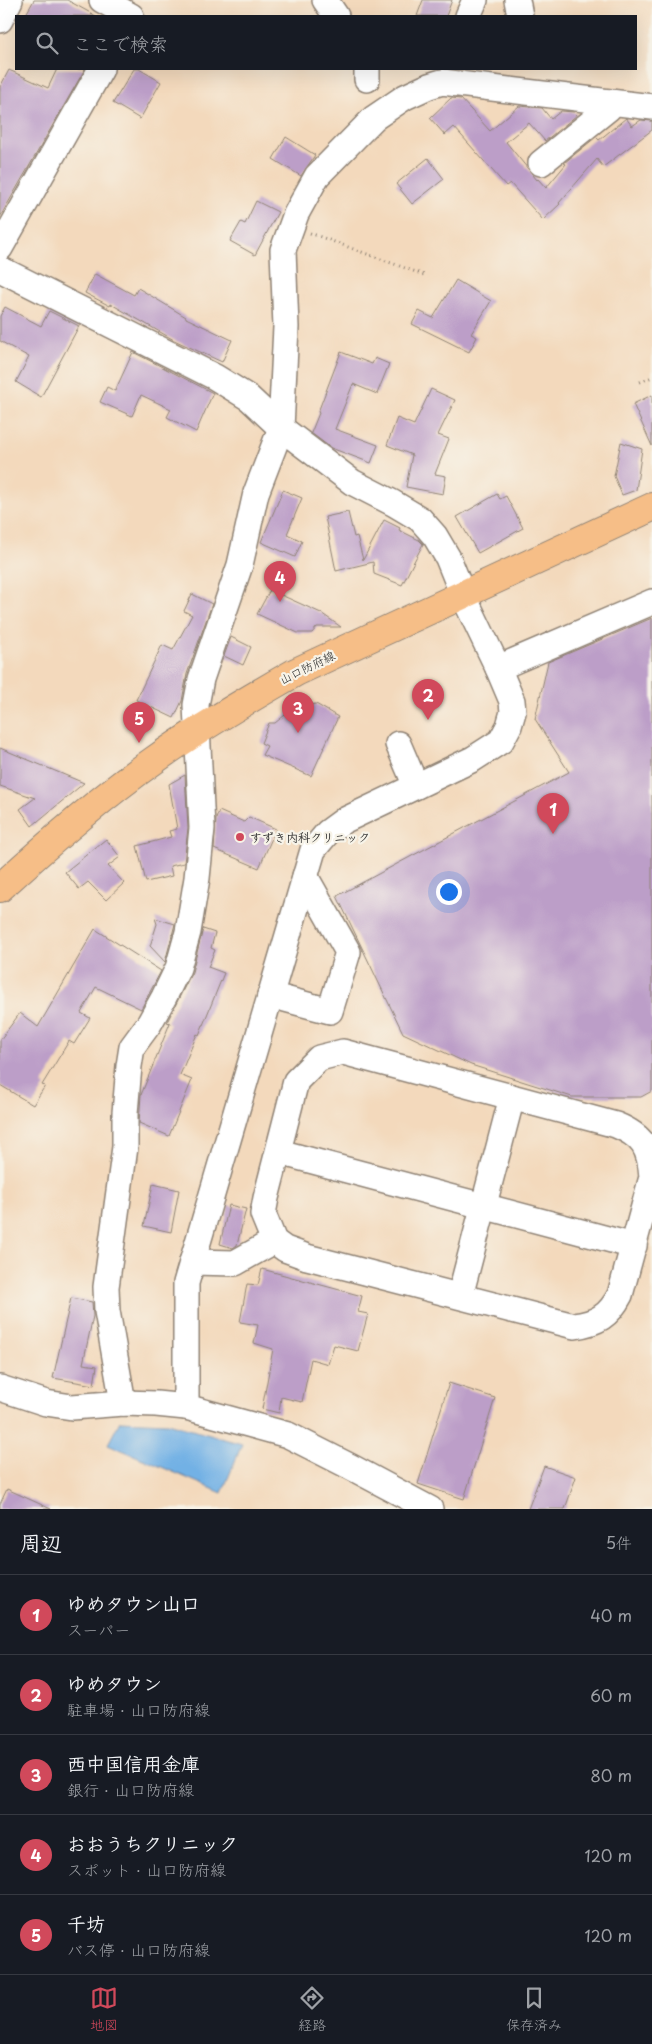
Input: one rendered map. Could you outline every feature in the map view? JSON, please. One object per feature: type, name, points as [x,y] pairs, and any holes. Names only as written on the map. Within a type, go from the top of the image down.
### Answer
[{"type":"main road","name":"山口防府線","points":[[0,888],[99,801],[196,731],[296,672],[652,508]]},
{"type":"street","points":[[0,20],[10,0]]},
{"type":"street","points":[[102,0],[129,15]]},
{"type":"street","points":[[132,15],[142,0]]},
{"type":"street","points":[[325,0],[335,15]]},
{"type":"street","points":[[468,15],[475,0]]},
{"type":"street","points":[[517,0],[520,15]]},
{"type":"street","points":[[0,248],[100,70]]},
{"type":"street","points":[[123,1403],[107,1311],[106,1287],[125,1147],[125,1113],[129,1066],[132,1047],[153,1017],[178,968],[188,932],[197,878],[202,828],[196,705],[201,679],[240,565],[256,493],[281,428],[286,326],[283,250],[291,226],[318,176],[374,118],[405,97],[429,86],[445,75],[611,102],[652,106]]},
{"type":"street","points":[[541,163],[609,108],[611,102]]},
{"type":"street","points":[[0,269],[215,377],[249,398],[281,428],[352,482],[393,503],[420,520],[435,536],[448,558],[512,701],[513,712],[509,726],[501,741],[473,759],[343,821],[328,832],[313,850],[186,1283],[186,1407]]},
{"type":"street","points":[[498,668],[652,602]]},
{"type":"street","points":[[398,744],[416,786]]},
{"type":"street","points":[[270,994],[330,1011],[348,952],[305,876]]},
{"type":"street","points":[[343,1052],[616,1125],[638,1137],[645,1146],[651,1160],[652,1177],[620,1295],[613,1309],[590,1324],[574,1326],[296,1254],[285,1249],[274,1240],[264,1214],[266,1198],[279,1152],[296,1081],[319,1058],[343,1052]]},
{"type":"street","points":[[460,1296],[512,1097]]},
{"type":"street","points":[[279,1152],[634,1246]]},
{"type":"street","points":[[192,1262],[235,1263],[274,1240]]},
{"type":"street","points":[[0,1388],[46,1403],[72,1407],[123,1403],[186,1407],[288,1435],[351,1466],[430,1509]]},
{"type":"path","points":[[291,226],[424,275]]},
{"type":"path","points":[[640,382],[652,377]]},
{"type":"water","points":[[120,1421],[167,1423],[242,1444],[222,1493],[108,1444]]},
{"type":"building","points":[[34,0],[67,0],[94,15],[26,15]]},
{"type":"building","points":[[423,0],[452,0],[446,15],[417,15]]},
{"type":"building","points":[[9,70],[48,88],[57,70],[84,70],[0,217],[0,87]]},
{"type":"building","points":[[133,70],[141,70],[161,82],[140,119],[113,103]]},
{"type":"building","points":[[451,98],[461,99],[490,131],[519,106],[542,108],[551,119],[561,111],[574,112],[577,115],[545,141],[529,123],[506,142],[537,180],[546,188],[566,164],[564,163],[596,137],[599,140],[626,118],[632,126],[641,120],[652,121],[652,130],[603,167],[597,159],[560,204],[543,220],[510,183],[506,186],[454,127],[445,135],[430,118]]},
{"type":"building","points":[[286,137],[315,155],[301,176],[273,159]]},
{"type":"building","points":[[428,158],[444,179],[412,204],[396,184]]},
{"type":"building","points":[[256,201],[278,212],[255,255],[230,241],[241,222],[245,224]]},
{"type":"building","points":[[95,274],[134,295],[138,288],[186,318],[232,340],[222,362],[174,340],[111,304],[110,306],[85,293]]},
{"type":"building","points":[[456,280],[491,301],[471,334],[477,337],[469,352],[412,324],[419,311],[433,318]]},
{"type":"building","points":[[5,307],[41,326],[49,311],[79,326],[41,397],[16,382],[29,357],[0,341],[0,316]]},
{"type":"building","points":[[133,352],[213,393],[196,432],[167,417],[171,409],[141,395],[132,416],[100,402],[107,387],[115,391]]},
{"type":"building","points":[[341,352],[372,364],[375,358],[389,364],[377,394],[353,384],[335,429],[378,445],[371,463],[331,448],[311,433]]},
{"type":"building","points":[[431,389],[455,400],[438,435],[449,439],[435,474],[446,476],[443,494],[406,487],[412,455],[387,445],[397,418],[414,425]]},
{"type":"building","points":[[652,395],[652,446],[633,404]]},
{"type":"building","points":[[621,442],[642,449],[636,490],[622,495],[614,476]]},
{"type":"building","points":[[283,490],[302,498],[287,534],[302,541],[295,557],[261,542]]},
{"type":"building","points":[[497,494],[500,499],[506,496],[523,528],[478,553],[457,517]]},
{"type":"building","points":[[348,512],[354,537],[357,536],[363,560],[384,520],[400,528],[399,530],[423,544],[402,585],[374,574],[373,562],[336,571],[325,517]]},
{"type":"building","points":[[270,590],[321,613],[341,627],[317,627],[312,633],[298,633],[257,614]]},
{"type":"building","points":[[192,594],[212,604],[187,674],[182,701],[174,718],[136,700],[162,645],[173,650],[192,615],[184,611]]},
{"type":"building","points":[[652,618],[652,1091],[641,1097],[572,1097],[471,1065],[403,1033],[337,896],[569,772],[535,719],[548,662]]},
{"type":"building","points":[[231,637],[251,647],[243,665],[224,656]]},
{"type":"building","points":[[316,704],[338,717],[311,776],[262,755],[267,746],[261,743],[269,723],[275,723],[295,707]]},
{"type":"building","points":[[0,748],[84,783],[32,826],[20,809],[35,798],[0,786]]},
{"type":"building","points":[[185,775],[188,828],[184,863],[170,866],[172,876],[146,882],[137,846],[171,837],[169,831],[177,829],[169,784]]},
{"type":"building","name":"すずき内科クリニック","points":[[219,811],[244,822],[249,817],[276,829],[259,868],[214,849],[216,819]]},
{"type":"building","points":[[106,839],[120,857],[108,866],[124,883],[106,900],[88,882],[79,889],[65,872]]},
{"type":"building","points":[[155,918],[175,924],[165,962],[150,946],[157,924]]},
{"type":"building","points":[[95,929],[161,971],[141,1009],[96,987],[81,1013],[90,1018],[74,1044],[69,1041],[42,1085],[45,1086],[33,1105],[0,1085],[0,1040],[20,1013],[38,1027]]},
{"type":"building","points":[[203,929],[215,933],[211,948],[215,950],[208,967],[224,973],[199,1035],[197,1034],[180,1075],[192,1080],[169,1136],[139,1123],[141,1095],[170,1023],[167,1022],[192,972]]},
{"type":"building","points":[[153,1184],[179,1190],[171,1232],[144,1226]]},
{"type":"building","points":[[229,1205],[246,1209],[237,1245],[233,1248],[220,1244]]},
{"type":"building","points":[[262,1269],[362,1296],[358,1312],[368,1314],[358,1351],[334,1345],[328,1364],[311,1359],[302,1402],[281,1397],[279,1413],[262,1409],[273,1349],[254,1343],[258,1325],[240,1322],[247,1284],[258,1285]]},
{"type":"building","points":[[71,1298],[92,1302],[93,1316],[83,1364],[97,1366],[94,1385],[53,1378]]},
{"type":"building","points":[[449,1383],[495,1398],[464,1499],[418,1484]]},
{"type":"building","points":[[544,1466],[576,1477],[565,1509],[528,1509]]},
{"type":"building","points":[[7,1489],[51,1509],[0,1509],[0,1504]]},
{"type":"place","name":"おおうちクリニック","points":[[280,602]]},
{"type":"place","name":"ゆめタウン","points":[[428,720]]},
{"type":"place","name":"西中国信用金庫","points":[[298,733]]},
{"type":"place","name":"千坊","points":[[139,743]]},
{"type":"place","name":"ゆめタウン山口","points":[[553,834]]},
{"type":"place","name":"すずき内科クリニック","points":[[240,837]]}]
